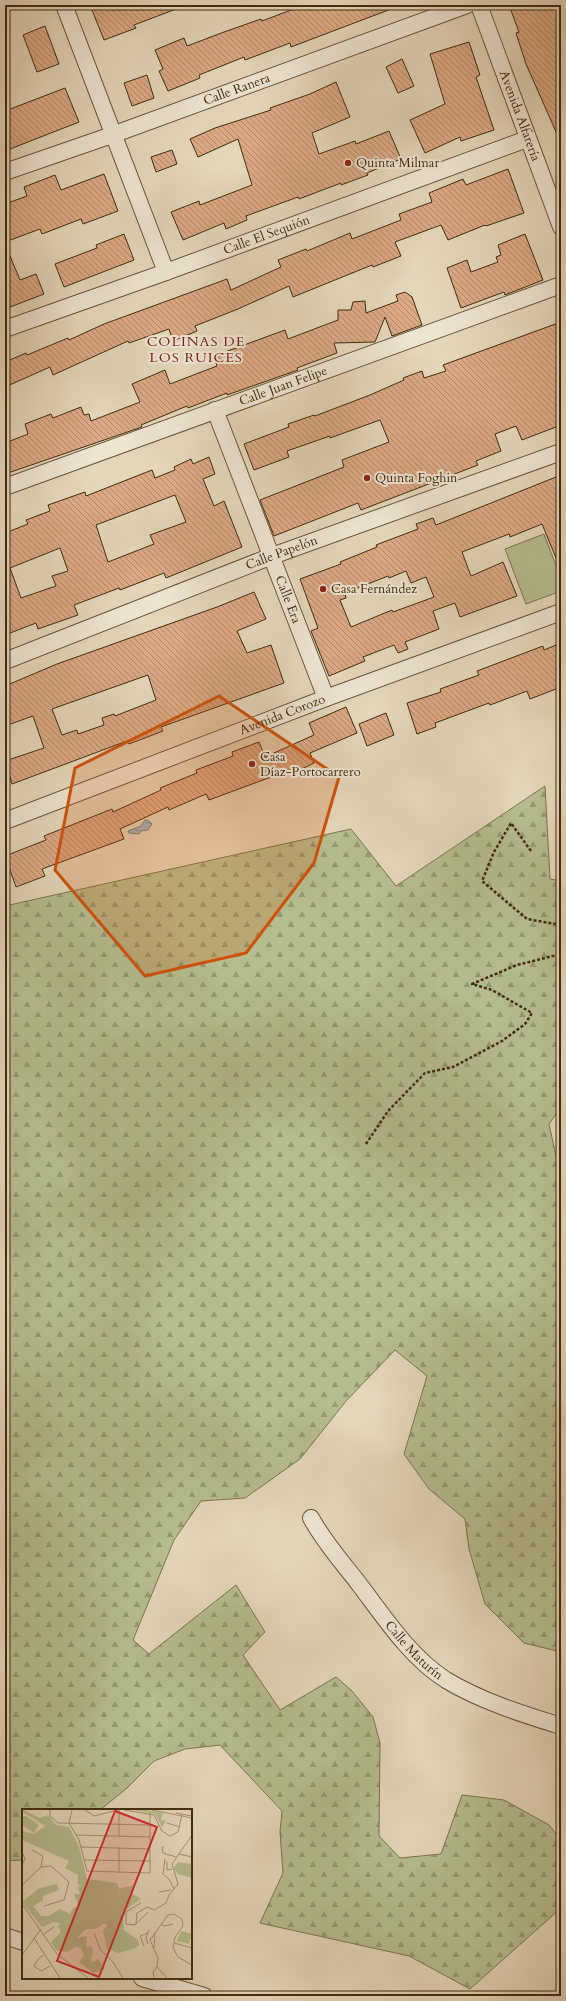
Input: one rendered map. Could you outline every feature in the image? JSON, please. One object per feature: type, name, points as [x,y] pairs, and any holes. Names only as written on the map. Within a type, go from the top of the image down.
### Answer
[{"type":"street","points":[[64,5],[112,135],[166,272]]},
{"type":"street","name":"Calle Ranera","points":[[5,172],[112,135],[467,5]]},
{"type":"street","name":"Avenida Alfarería","points":[[479,5],[527,139],[561,227]]},
{"type":"street","name":"Calle El Sequión","points":[[5,329],[166,272],[527,139]]},
{"type":"street","name":"Calle Juan Felipe","points":[[5,487],[561,285]]},
{"type":"street","name":"Calle Era","points":[[215,410],[326,698]]},
{"type":"street","name":"Calle Papelón","points":[[5,661],[272,556],[561,452]]},
{"type":"street","name":"Avenida Corozo","points":[[5,821],[326,698],[561,612]]},
{"type":"street","name":"Calle Maturín","points":[[311,1518],[321,1535],[374,1605],[421,1659],[445,1680],[517,1712],[561,1726]]},
{"type":"street","points":[[5,1936],[22,1942]]},
{"type":"street","points":[[145,1979],[204,1996]]},
{"type":"path","points":[[531,850],[511,823],[494,852],[482,881],[527,919],[561,925]]},
{"type":"path","points":[[366,1144],[388,1111],[425,1073],[453,1067],[502,1041],[525,1024],[532,1013],[492,990],[472,984],[517,965],[561,954]]},
{"type":"highlighted area","points":[[219,696],[339,777],[314,863],[246,953],[145,976],[55,870],[75,768]]},
{"type":"green space","points":[[544,534],[561,579],[561,591],[526,604],[505,549]]},
{"type":"green space","points":[[545,786],[550,879],[561,881],[561,1107],[549,1124],[561,1179],[561,1652],[524,1643],[485,1604],[469,1549],[465,1519],[429,1489],[404,1454],[427,1376],[395,1350],[346,1401],[300,1459],[245,1498],[201,1501],[174,1540],[133,1640],[149,1654],[236,1585],[265,1632],[243,1655],[280,1710],[336,1677],[352,1691],[373,1717],[380,1743],[379,1836],[400,1858],[441,1854],[462,1795],[504,1800],[549,1825],[561,1840],[561,1908],[470,1989],[409,1956],[260,1923],[283,1873],[280,1832],[282,1811],[220,1745],[185,1749],[154,1761],[127,1788],[101,1809],[22,1809],[22,1860],[5,1861],[5,1302],[7,1301],[9,1271],[5,1263],[5,906],[351,829],[396,886]]},
{"type":"water","points":[[145,820],[148,820],[152,824],[148,830],[141,831],[139,834],[129,833],[128,831],[141,826]]},
{"type":"building","points":[[90,5],[184,6],[134,25],[136,28],[104,40]]},
{"type":"building","points":[[307,5],[308,10],[322,5],[399,6],[291,47],[290,43],[245,60],[244,57],[199,75],[200,78],[168,91],[159,71],[163,69],[155,50],[184,38],[187,46],[261,19],[262,21]]},
{"type":"building","points":[[509,5],[561,5],[561,143],[526,64],[516,33],[519,32]]},
{"type":"building","points":[[45,26],[59,64],[37,72],[23,35]]},
{"type":"building","points":[[469,42],[480,75],[476,77],[494,130],[461,141],[460,137],[425,153],[410,120],[445,104],[430,54]]},
{"type":"building","points":[[402,59],[414,86],[398,93],[386,67]]},
{"type":"building","points":[[147,75],[154,98],[132,106],[124,83]]},
{"type":"building","points":[[336,82],[350,117],[312,133],[319,154],[355,141],[356,144],[389,131],[401,159],[367,173],[368,175],[341,185],[341,183],[299,199],[298,197],[246,216],[247,220],[226,229],[224,223],[183,240],[171,212],[199,201],[200,205],[252,185],[238,139],[198,157],[190,139],[215,128],[271,110],[270,108],[310,94]]},
{"type":"building","points":[[65,88],[79,122],[10,149],[5,135],[5,111]]},
{"type":"building","points":[[172,150],[177,164],[156,172],[151,157]]},
{"type":"building","points":[[508,169],[524,213],[486,226],[485,225],[448,240],[441,225],[395,242],[401,256],[373,267],[372,265],[293,297],[289,286],[195,326],[197,331],[173,341],[169,329],[129,343],[128,341],[53,375],[50,367],[5,387],[5,362],[26,353],[27,355],[68,338],[69,340],[104,324],[227,279],[231,290],[281,267],[278,260],[306,249],[307,251],[350,233],[352,239],[401,220],[399,214],[432,202],[429,193],[463,179],[466,185]]},
{"type":"building","points":[[104,174],[118,211],[83,224],[81,219],[42,234],[40,229],[5,242],[5,204],[27,196],[24,187],[55,175],[61,190]]},
{"type":"building","points":[[124,234],[134,260],[64,287],[55,264],[97,248],[96,245]]},
{"type":"building","points":[[525,234],[543,280],[505,295],[504,292],[461,308],[447,268],[467,260],[471,272],[498,262],[496,257],[501,255],[498,245]]},
{"type":"building","points":[[5,244],[20,280],[36,274],[44,294],[5,309]]},
{"type":"building","points":[[405,292],[412,297],[422,325],[392,336],[385,317],[375,342],[334,343],[337,353],[297,368],[298,370],[227,395],[227,393],[188,408],[187,406],[141,425],[142,427],[5,474],[5,443],[28,434],[25,424],[51,414],[53,418],[81,407],[84,415],[89,414],[91,421],[140,402],[132,384],[165,370],[170,384],[217,366],[214,356],[285,330],[288,339],[338,320],[338,310],[351,310],[353,302],[365,301],[366,313],[398,301],[396,295]]},
{"type":"building","points":[[561,322],[561,425],[522,440],[516,426],[495,434],[501,451],[476,461],[478,465],[361,510],[358,503],[274,536],[260,500],[344,467],[342,460],[389,442],[380,420],[330,438],[330,436],[287,451],[289,457],[254,470],[244,444],[289,427],[288,424],[314,415],[315,416],[370,395],[404,380],[403,378],[422,371],[424,378],[446,371],[443,365]]},
{"type":"building","points":[[209,457],[215,474],[203,479],[214,506],[224,501],[242,547],[166,578],[164,573],[120,590],[119,588],[74,605],[78,615],[38,629],[36,623],[5,635],[5,533],[28,524],[26,520],[50,511],[48,505],[85,492],[86,496],[152,470],[155,478],[175,470],[174,467],[191,459],[193,464]],"holes":[[[175,495],[186,522],[150,535],[154,544],[108,562],[96,525]],[[60,548],[68,571],[52,576],[56,586],[21,598],[10,568]]]},
{"type":"building","points":[[561,475],[561,570],[542,524],[510,537],[509,534],[462,552],[471,576],[503,562],[517,596],[460,617],[455,603],[433,611],[439,629],[405,642],[408,649],[398,653],[394,645],[363,657],[365,661],[329,676],[311,631],[318,628],[300,579],[341,564],[340,562],[377,547],[376,545],[418,529],[416,524],[433,518],[436,525]],"holes":[[[406,571],[411,583],[426,577],[434,597],[393,612],[392,610],[351,627],[340,600],[346,598],[345,593],[388,576],[389,578]]]},
{"type":"building","points":[[254,592],[266,619],[237,631],[247,653],[271,645],[284,683],[161,727],[163,731],[129,744],[127,741],[12,784],[5,761],[44,748],[33,716],[5,726],[5,686],[57,664],[217,607]],"holes":[[[148,675],[156,700],[115,716],[114,714],[102,718],[104,725],[78,734],[77,730],[62,735],[52,709]]]},
{"type":"building","points":[[561,643],[561,687],[530,699],[527,691],[490,705],[489,703],[435,723],[436,727],[417,734],[407,703],[441,692],[440,689],[479,675],[477,671],[543,646],[544,650]]},
{"type":"building","points":[[346,707],[357,733],[310,753],[314,763],[291,774],[290,770],[209,800],[206,794],[169,810],[168,807],[120,829],[124,839],[42,869],[45,876],[16,887],[5,856],[46,840],[44,836],[112,809],[113,812],[161,790],[160,788],[197,773],[196,770],[233,756],[232,752],[259,742],[265,757],[314,735],[309,723]]},
{"type":"building","points":[[386,713],[394,735],[367,746],[359,724]]},
{"type":"place","name":"Quinta Milmar","points":[[348,163]]},
{"type":"place","name":"Quinta Foghin","points":[[367,478]]},
{"type":"place","name":"Casa Fernández","points":[[323,589]]},
{"type":"place","name":"Casa Díaz-Portocarrero","points":[[252,764]]},
{"type":"district","name":"COLINAS DE LOS RUICES","points":[[196,350]]}]
